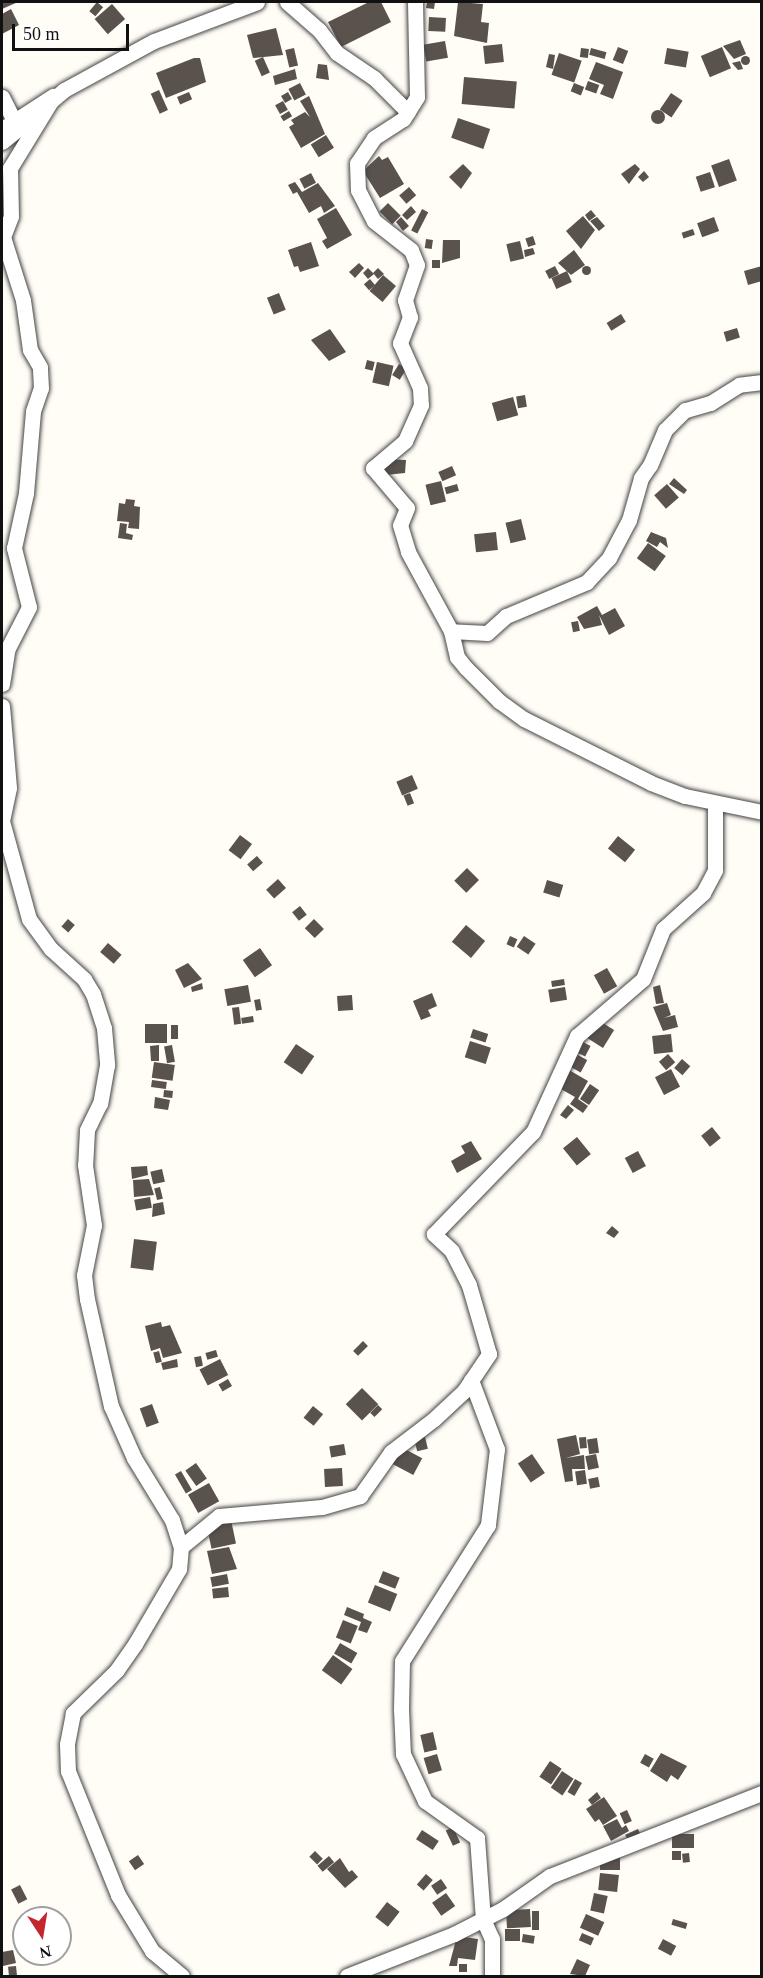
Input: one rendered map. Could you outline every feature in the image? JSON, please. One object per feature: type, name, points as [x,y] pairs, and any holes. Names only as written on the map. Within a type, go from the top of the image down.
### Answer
[{"type":"street","points":[[2,97],[8,125],[64,90],[154,40],[257,2]]},
{"type":"street","points":[[287,2],[320,30],[337,53],[374,78],[408,112]]},
{"type":"street","points":[[415,2],[418,93],[408,112],[374,138],[357,163],[358,190],[374,221],[411,250],[417,265],[405,300],[410,317],[400,343],[420,388],[421,405],[405,441],[373,468],[406,508],[400,525],[408,552],[451,631],[457,657],[499,701],[525,719],[651,783],[715,803],[762,812]]},
{"type":"street","points":[[2,142],[64,90]]},
{"type":"street","points":[[2,684],[3,662],[29,607],[14,548],[26,493],[33,411],[41,388],[40,367],[30,350],[23,300],[3,237],[11,216],[10,168],[51,101]]},
{"type":"street","points":[[451,631],[487,633],[506,616],[587,582],[609,558],[629,520],[641,478],[651,465],[665,430],[685,410],[710,402],[739,385],[762,382]]},
{"type":"street","points":[[2,706],[9,788],[2,821],[29,919],[51,949],[84,979],[93,994],[104,1028],[107,1065],[100,1104],[87,1130],[86,1165],[94,1225],[84,1275],[87,1299],[111,1406],[134,1458],[172,1520],[181,1547],[179,1569],[135,1644],[117,1670],[73,1713],[66,1744],[71,1784],[118,1895],[144,1941],[182,1977]]},
{"type":"street","points":[[181,1547],[219,1516],[322,1507],[360,1496],[390,1452],[434,1419],[471,1380],[489,1354],[480,1315],[452,1251],[434,1234],[533,1132],[577,1036],[643,979],[663,929],[703,893],[715,870],[715,803]]},
{"type":"street","points":[[471,1380],[497,1449],[488,1525],[402,1661],[401,1709],[403,1754],[425,1801],[477,1838],[483,1919],[492,1939],[492,1977]]},
{"type":"street","points":[[347,1977],[483,1919],[550,1876],[762,1793]]},
{"type":"building","points":[[2,2],[18,2],[2,9]]},
{"type":"building","points":[[97,2],[103,7],[95,16],[89,11]]},
{"type":"building","points":[[369,2],[381,2],[391,22],[341,47],[328,22]]},
{"type":"building","points":[[427,2],[435,2],[434,9],[426,8]]},
{"type":"building","points":[[458,2],[483,4],[481,22],[489,23],[487,43],[454,36]]},
{"type":"building","points":[[112,4],[125,19],[108,34],[95,19]]},
{"type":"building","points":[[11,9],[19,25],[2,34],[2,14]]},
{"type":"building","points":[[429,17],[446,18],[445,32],[428,31]]},
{"type":"building","points":[[276,28],[283,55],[253,58],[247,35]]},
{"type":"building","points":[[740,40],[746,54],[734,59],[723,46]]},
{"type":"building","points":[[445,41],[448,58],[426,62],[423,45]]},
{"type":"building","points":[[502,44],[504,62],[485,64],[483,46]]},
{"type":"building","points":[[618,47],[628,51],[623,64],[613,60]]},
{"type":"building","points":[[722,47],[731,68],[710,77],[701,56]]},
{"type":"building","points":[[294,48],[298,66],[289,68],[285,50]]},
{"type":"building","points":[[581,48],[589,49],[588,58],[580,57]]},
{"type":"building","points":[[591,48],[606,52],[605,59],[589,55]]},
{"type":"building","points":[[667,48],[689,52],[686,68],[664,64]]},
{"type":"building","points":[[559,53],[582,61],[574,83],[552,75]]},
{"type":"building","points":[[549,54],[555,55],[553,69],[546,67]]},
{"type":"building","points":[[745,55],[750,60],[745,65],[740,60]]},
{"type":"building","points":[[263,57],[270,73],[262,76],[255,61]]},
{"type":"building","points":[[194,58],[200,58],[206,82],[166,98],[156,73]]},
{"type":"building","points":[[740,61],[743,69],[738,70],[732,63]]},
{"type":"building","points":[[596,62],[623,72],[613,99],[600,94],[604,85],[589,79]]},
{"type":"building","points":[[318,64],[327,65],[329,80],[316,78]]},
{"type":"building","points":[[295,69],[297,79],[275,85],[273,76]]},
{"type":"building","points":[[464,77],[517,82],[514,109],[462,104]]},
{"type":"building","points":[[588,81],[599,85],[596,94],[585,89]]},
{"type":"building","points":[[300,83],[306,95],[294,100],[288,89]]},
{"type":"building","points":[[574,83],[584,87],[581,95],[571,91]]},
{"type":"building","points":[[159,90],[168,110],[160,114],[151,94]]},
{"type":"building","points":[[189,92],[192,99],[180,104],[177,97]]},
{"type":"building","points":[[288,92],[292,99],[285,103],[281,96]]},
{"type":"building","points":[[671,93],[683,101],[671,117],[660,110]]},
{"type":"building","points":[[309,96],[325,134],[301,148],[289,127],[294,124],[291,120],[305,112],[310,117],[300,101]]},
{"type":"building","points":[[283,101],[288,110],[280,114],[275,105]]},
{"type":"building","points":[[655,110],[661,110],[665,117],[661,124],[655,124],[651,120],[651,114]]},
{"type":"building","points":[[289,111],[292,116],[284,121],[280,116]]},
{"type":"building","points":[[458,118],[490,129],[483,149],[451,138]]},
{"type":"building","points":[[326,135],[334,148],[319,157],[311,145]]},
{"type":"building","points":[[379,156],[382,160],[388,157],[404,184],[380,198],[363,171]]},
{"type":"building","points":[[729,159],[737,181],[719,187],[711,165]]},
{"type":"building","points":[[463,164],[472,173],[461,189],[449,177]]},
{"type":"building","points":[[635,164],[640,169],[629,184],[621,174]]},
{"type":"building","points":[[644,171],[649,177],[643,182],[638,177]]},
{"type":"building","points":[[710,172],[715,187],[701,192],[696,177]]},
{"type":"building","points":[[311,173],[316,183],[304,189],[299,179]]},
{"type":"building","points":[[295,182],[302,192],[318,183],[335,206],[324,213],[321,206],[309,213],[297,192],[293,194],[288,185]]},
{"type":"building","points":[[409,187],[416,195],[406,204],[399,196]]},
{"type":"building","points":[[388,203],[401,216],[392,224],[380,211]]},
{"type":"building","points":[[411,206],[416,212],[407,220],[402,215]]},
{"type":"building","points":[[336,208],[352,235],[327,249],[322,241],[327,238],[317,219]]},
{"type":"building","points":[[422,209],[428,212],[417,234],[411,230]]},
{"type":"building","points":[[591,210],[596,216],[589,221],[585,215]]},
{"type":"building","points":[[583,216],[595,230],[581,249],[566,231]]},
{"type":"building","points":[[401,217],[409,226],[403,231],[396,222]]},
{"type":"building","points":[[597,217],[605,226],[599,231],[590,221]]},
{"type":"building","points":[[714,217],[719,231],[702,237],[697,223]]},
{"type":"building","points":[[693,229],[695,235],[683,238],[682,233]]},
{"type":"building","points":[[533,236],[536,245],[528,247],[525,238]]},
{"type":"building","points":[[426,239],[433,240],[432,249],[425,248]]},
{"type":"building","points":[[443,240],[460,240],[460,258],[442,263]]},
{"type":"building","points":[[520,241],[524,259],[510,262],[506,244]]},
{"type":"building","points":[[311,242],[319,266],[300,272],[298,266],[294,267],[288,250]]},
{"type":"building","points":[[533,248],[535,254],[525,257],[524,250]]},
{"type":"building","points":[[574,250],[585,265],[571,275],[558,263]]},
{"type":"building","points":[[432,260],[440,260],[440,268],[432,268]]},
{"type":"building","points":[[359,263],[364,268],[355,278],[349,272]]},
{"type":"building","points":[[555,266],[559,274],[549,279],[545,271]]},
{"type":"building","points":[[586,266],[590,270],[586,274],[582,270]]},
{"type":"building","points":[[762,266],[762,281],[748,285],[744,271]]},
{"type":"building","points":[[368,268],[374,274],[368,279],[363,273]]},
{"type":"building","points":[[378,268],[384,274],[378,279],[373,273]]},
{"type":"building","points":[[567,271],[572,282],[556,289],[551,278]]},
{"type":"building","points":[[383,275],[396,286],[383,302],[370,291]]},
{"type":"building","points":[[370,279],[375,285],[369,290],[364,284]]},
{"type":"building","points":[[279,293],[286,310],[274,315],[267,298]]},
{"type":"building","points":[[621,314],[626,322],[611,331],[607,323]]},
{"type":"building","points":[[737,328],[740,338],[727,342],[724,332]]},
{"type":"building","points":[[330,329],[346,352],[329,361],[311,340]]},
{"type":"building","points":[[367,360],[375,362],[373,371],[365,369]]},
{"type":"building","points":[[377,362],[394,366],[389,386],[372,382]]},
{"type":"building","points":[[399,364],[407,369],[400,380],[392,375]]},
{"type":"building","points":[[525,395],[527,407],[518,408],[516,396]]},
{"type":"building","points":[[513,397],[518,415],[497,421],[492,403]]},
{"type":"building","points":[[385,459],[406,460],[405,473],[386,475]]},
{"type":"building","points":[[452,466],[456,475],[442,481],[438,472]]},
{"type":"building","points":[[674,478],[687,490],[684,494],[669,484]]},
{"type":"building","points":[[441,481],[446,501],[431,505],[425,485]]},
{"type":"building","points":[[457,484],[459,491],[446,494],[445,488]]},
{"type":"building","points":[[667,484],[679,498],[666,509],[654,495]]},
{"type":"building","points":[[126,499],[135,500],[134,506],[140,507],[139,529],[128,528],[129,522],[117,521],[119,503],[125,504]]},
{"type":"building","points":[[521,519],[526,539],[511,543],[505,523]]},
{"type":"building","points":[[120,523],[127,524],[126,533],[133,535],[132,540],[118,538]]},
{"type":"building","points":[[496,532],[498,550],[476,552],[474,534]]},
{"type":"building","points":[[651,532],[666,538],[668,548],[660,542],[657,547],[646,541]]},
{"type":"building","points":[[648,543],[666,556],[655,571],[637,558]]},
{"type":"building","points":[[597,606],[602,615],[615,608],[625,626],[609,635],[599,615],[602,625],[584,629],[577,617]]},
{"type":"building","points":[[578,621],[580,631],[573,632],[571,622]]},
{"type":"building","points":[[412,775],[418,789],[402,795],[396,782]]},
{"type":"building","points":[[410,793],[414,803],[408,806],[404,796]]},
{"type":"building","points":[[240,835],[252,844],[241,859],[229,850]]},
{"type":"building","points":[[618,836],[635,850],[625,862],[608,848]]},
{"type":"building","points":[[257,856],[263,863],[253,871],[247,865]]},
{"type":"building","points":[[467,868],[479,880],[466,893],[454,881]]},
{"type":"building","points":[[278,879],[286,888],[274,899],[266,890]]},
{"type":"building","points":[[547,880],[563,885],[559,897],[543,892]]},
{"type":"building","points":[[300,906],[307,915],[299,921],[292,912]]},
{"type":"building","points":[[68,919],[75,925],[68,932],[61,927]]},
{"type":"building","points":[[314,919],[324,929],[315,938],[305,928]]},
{"type":"building","points":[[466,925],[485,941],[471,958],[452,942]]},
{"type":"building","points":[[510,936],[517,939],[514,947],[506,944]]},
{"type":"building","points":[[524,936],[536,944],[528,955],[517,947]]},
{"type":"building","points":[[108,943],[122,955],[114,964],[100,952]]},
{"type":"building","points":[[260,948],[272,965],[255,977],[243,960]]},
{"type":"building","points":[[188,963],[202,979],[184,988],[175,970]]},
{"type":"building","points":[[607,968],[617,986],[604,994],[594,975]]},
{"type":"building","points":[[564,979],[565,985],[552,987],[551,981]]},
{"type":"building","points":[[202,983],[203,989],[192,992],[191,987]]},
{"type":"building","points":[[248,985],[251,1002],[227,1006],[224,989]]},
{"type":"building","points":[[660,985],[664,1003],[656,1004],[653,987]]},
{"type":"building","points":[[565,987],[567,1000],[550,1002],[548,990]]},
{"type":"building","points":[[432,993],[437,1006],[428,1010],[431,1016],[421,1020],[413,1001]]},
{"type":"building","points":[[352,995],[353,1010],[338,1011],[337,996]]},
{"type":"building","points":[[260,999],[262,1010],[256,1011],[254,1000]]},
{"type":"building","points":[[667,1003],[671,1015],[664,1018],[675,1015],[678,1027],[663,1031],[653,1007]]},
{"type":"building","points":[[239,1007],[241,1024],[234,1025],[232,1008]]},
{"type":"building","points":[[253,1016],[254,1022],[242,1024],[241,1018]]},
{"type":"building","points":[[598,1020],[614,1030],[603,1048],[587,1038]]},
{"type":"building","points":[[145,1024],[167,1024],[167,1043],[145,1043]]},
{"type":"building","points":[[171,1025],[178,1025],[178,1039],[171,1039]]},
{"type":"building","points":[[473,1029],[488,1034],[485,1043],[470,1038]]},
{"type":"building","points":[[671,1034],[673,1052],[654,1054],[652,1036]]},
{"type":"building","points":[[579,1040],[591,1046],[585,1057],[574,1051]]},
{"type":"building","points":[[470,1041],[491,1048],[486,1064],[465,1057]]},
{"type":"building","points":[[296,1044],[314,1056],[302,1075],[284,1062]]},
{"type":"building","points":[[159,1045],[159,1061],[151,1061],[150,1046]]},
{"type":"building","points":[[172,1045],[175,1062],[167,1063],[164,1046]]},
{"type":"building","points":[[574,1053],[587,1060],[581,1072],[567,1065]]},
{"type":"building","points":[[668,1054],[675,1062],[666,1070],[659,1062]]},
{"type":"building","points":[[682,1059],[690,1066],[682,1075],[674,1068]]},
{"type":"building","points":[[154,1062],[175,1065],[173,1081],[152,1078]]},
{"type":"building","points":[[671,1069],[680,1087],[664,1095],[655,1077]]},
{"type":"building","points":[[569,1070],[588,1081],[578,1099],[588,1106],[583,1113],[570,1104],[575,1097],[559,1088]]},
{"type":"building","points":[[152,1080],[167,1082],[166,1089],[151,1087]]},
{"type":"building","points":[[590,1084],[599,1090],[589,1105],[580,1099]]},
{"type":"building","points":[[164,1090],[173,1091],[172,1098],[163,1097]]},
{"type":"building","points":[[155,1097],[170,1100],[168,1110],[154,1108]]},
{"type":"building","points":[[568,1105],[574,1110],[566,1119],[560,1115]]},
{"type":"building","points":[[712,1127],[721,1138],[710,1147],[701,1136]]},
{"type":"building","points":[[577,1137],[591,1154],[577,1165],[563,1148]]},
{"type":"building","points":[[471,1141],[482,1159],[457,1173],[451,1161],[465,1153],[461,1146]]},
{"type":"building","points":[[638,1151],[646,1166],[633,1173],[625,1158]]},
{"type":"building","points":[[147,1166],[148,1175],[132,1179],[131,1167]]},
{"type":"building","points":[[162,1169],[165,1182],[153,1184],[150,1172]]},
{"type":"building","points":[[149,1179],[154,1195],[134,1197],[133,1180]]},
{"type":"building","points":[[160,1187],[163,1199],[157,1200],[154,1188]]},
{"type":"building","points":[[150,1197],[152,1208],[136,1211],[134,1200]]},
{"type":"building","points":[[163,1202],[165,1214],[152,1217],[153,1204]]},
{"type":"building","points":[[612,1226],[619,1232],[614,1238],[606,1233]]},
{"type":"building","points":[[134,1239],[157,1242],[153,1271],[130,1268]]},
{"type":"building","points":[[161,1322],[162,1327],[170,1325],[182,1353],[163,1358],[160,1348],[151,1351],[145,1326]]},
{"type":"building","points":[[363,1341],[368,1346],[358,1356],[353,1351]]},
{"type":"building","points":[[216,1350],[218,1357],[207,1360],[205,1353]]},
{"type":"building","points":[[159,1351],[162,1362],[156,1363],[153,1353]]},
{"type":"building","points":[[201,1356],[203,1366],[196,1367],[194,1357]]},
{"type":"building","points":[[177,1359],[178,1367],[163,1370],[161,1363]]},
{"type":"building","points":[[220,1359],[228,1375],[208,1385],[200,1369]]},
{"type":"building","points":[[228,1379],[232,1386],[222,1391],[218,1384]]},
{"type":"building","points":[[362,1388],[378,1404],[362,1421],[346,1404]]},
{"type":"building","points":[[152,1404],[159,1423],[147,1427],[140,1408]]},
{"type":"building","points":[[378,1405],[382,1409],[374,1417],[370,1413]]},
{"type":"building","points":[[313,1406],[323,1414],[314,1426],[304,1418]]},
{"type":"building","points":[[576,1435],[580,1454],[566,1458],[584,1455],[585,1469],[572,1469],[573,1481],[565,1482],[557,1439]]},
{"type":"building","points":[[425,1437],[428,1449],[417,1451],[414,1440]]},
{"type":"building","points":[[586,1437],[587,1448],[580,1449],[579,1438]]},
{"type":"building","points":[[597,1438],[599,1453],[589,1454],[587,1439]]},
{"type":"building","points":[[344,1444],[346,1455],[331,1457],[329,1447]]},
{"type":"building","points":[[401,1447],[422,1458],[413,1475],[392,1464]]},
{"type":"building","points":[[532,1454],[545,1473],[531,1483],[518,1464]]},
{"type":"building","points":[[596,1454],[599,1468],[588,1470],[585,1456]]},
{"type":"building","points":[[196,1463],[207,1479],[196,1486],[185,1470]]},
{"type":"building","points":[[342,1468],[343,1486],[325,1487],[324,1469]]},
{"type":"building","points":[[585,1470],[587,1484],[577,1485],[575,1471]]},
{"type":"building","points":[[181,1471],[192,1490],[186,1494],[175,1474]]},
{"type":"building","points":[[598,1477],[600,1487],[590,1489],[588,1479]]},
{"type":"building","points":[[209,1483],[219,1501],[198,1513],[188,1495]]},
{"type":"building","points":[[231,1520],[236,1543],[212,1549],[207,1525]]},
{"type":"building","points":[[229,1547],[237,1569],[212,1574],[207,1551]]},
{"type":"building","points":[[383,1571],[400,1578],[395,1589],[379,1582]]},
{"type":"building","points":[[227,1574],[229,1584],[212,1587],[210,1577]]},
{"type":"building","points":[[375,1585],[397,1594],[390,1612],[368,1603]]},
{"type":"building","points":[[228,1587],[229,1597],[213,1599],[212,1589]]},
{"type":"building","points":[[347,1607],[364,1614],[363,1618],[372,1622],[367,1633],[358,1630],[361,1622],[344,1615]]},
{"type":"building","points":[[343,1620],[358,1626],[351,1644],[336,1638]]},
{"type":"building","points":[[340,1643],[357,1653],[351,1663],[334,1653]]},
{"type":"building","points":[[333,1655],[352,1669],[341,1684],[322,1670]]},
{"type":"building","points":[[433,1732],[437,1750],[424,1752],[420,1735]]},
{"type":"building","points":[[661,1753],[687,1766],[678,1780],[671,1775],[667,1782],[650,1771]]},
{"type":"building","points":[[437,1754],[442,1770],[429,1774],[424,1758]]},
{"type":"building","points":[[645,1754],[654,1759],[649,1768],[640,1763]]},
{"type":"building","points":[[550,1761],[562,1769],[551,1785],[539,1777]]},
{"type":"building","points":[[562,1771],[574,1779],[562,1795],[551,1788]]},
{"type":"building","points":[[575,1779],[582,1783],[574,1796],[568,1792]]},
{"type":"building","points":[[597,1792],[601,1798],[592,1805],[588,1800]]},
{"type":"building","points":[[604,1797],[617,1816],[603,1825],[599,1819],[595,1822],[586,1809]]},
{"type":"building","points":[[627,1810],[632,1821],[625,1824],[620,1813]]},
{"type":"building","points":[[617,1819],[622,1828],[626,1825],[629,1831],[611,1841],[603,1826]]},
{"type":"building","points":[[453,1827],[460,1842],[453,1846],[446,1830]]},
{"type":"building","points":[[638,1829],[642,1838],[629,1844],[625,1835]]},
{"type":"building","points":[[422,1830],[439,1841],[433,1850],[416,1839]]},
{"type":"building","points":[[672,1834],[694,1834],[694,1848],[672,1848]]},
{"type":"building","points":[[315,1851],[323,1859],[317,1864],[309,1857]]},
{"type":"building","points":[[672,1851],[681,1851],[681,1860],[672,1860]]},
{"type":"building","points":[[689,1853],[690,1862],[683,1863],[682,1854]]},
{"type":"building","points":[[138,1855],[144,1864],[135,1870],[129,1861]]},
{"type":"building","points":[[329,1856],[334,1862],[323,1872],[318,1866]]},
{"type":"building","points":[[600,1857],[620,1857],[620,1870],[600,1870]]},
{"type":"building","points":[[340,1858],[349,1872],[352,1870],[358,1877],[345,1888],[327,1869]]},
{"type":"building","points":[[600,1873],[619,1875],[617,1892],[598,1890]]},
{"type":"building","points":[[426,1874],[433,1880],[424,1890],[417,1885]]},
{"type":"building","points":[[441,1879],[447,1888],[437,1895],[431,1886]]},
{"type":"building","points":[[20,1885],[27,1899],[18,1904],[11,1890]]},
{"type":"building","points":[[446,1893],[455,1906],[441,1916],[432,1903]]},
{"type":"building","points":[[594,1893],[608,1896],[604,1914],[590,1911]]},
{"type":"building","points":[[387,1902],[400,1912],[388,1927],[375,1917]]},
{"type":"building","points":[[530,1909],[531,1927],[507,1928],[506,1910]]},
{"type":"building","points":[[532,1911],[539,1911],[539,1930],[532,1930]]},
{"type":"building","points":[[586,1914],[604,1922],[598,1936],[580,1928]]},
{"type":"building","points":[[673,1919],[687,1923],[686,1929],[671,1925]]},
{"type":"building","points":[[505,1929],[520,1929],[520,1941],[505,1941]]},
{"type":"building","points":[[582,1933],[594,1938],[591,1945],[579,1940]]},
{"type":"building","points":[[523,1934],[535,1936],[534,1944],[522,1942]]},
{"type":"building","points":[[457,1936],[478,1939],[475,1960],[458,1958],[457,1966],[449,1966]]},
{"type":"building","points":[[663,1939],[676,1946],[671,1956],[658,1949]]},
{"type":"building","points":[[12,1950],[12,1964],[3,1966],[2,1952]]},
{"type":"building","points":[[577,1959],[590,1965],[585,1976],[570,1974]]},
{"type":"building","points":[[459,1964],[467,1964],[467,1972],[459,1972]]},
{"type":"building","points":[[16,1966],[17,1975],[9,1976],[8,1967]]}]
